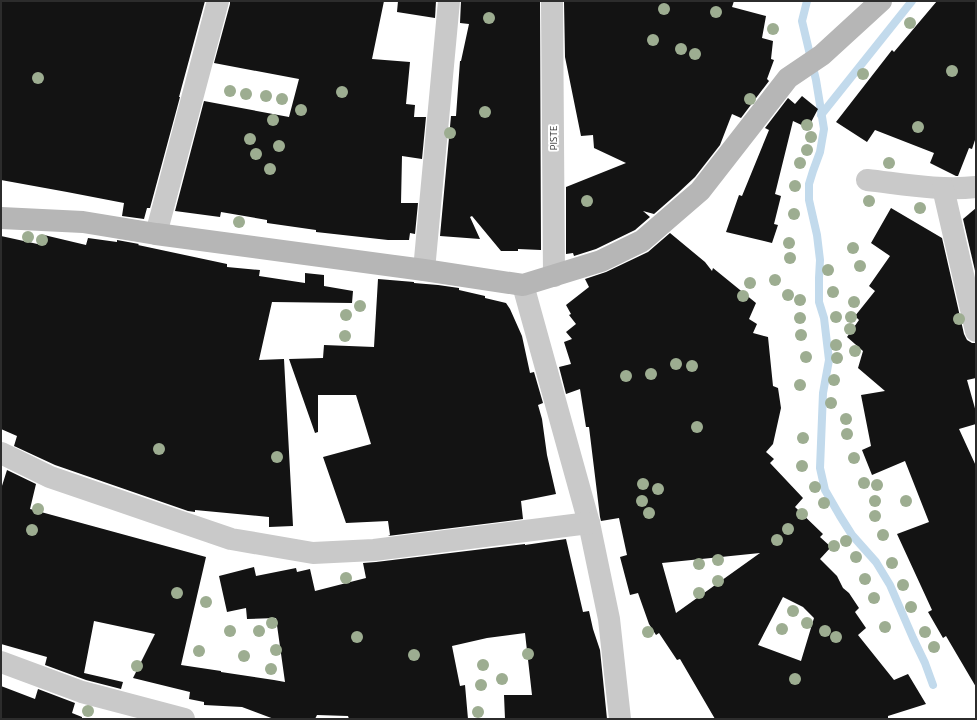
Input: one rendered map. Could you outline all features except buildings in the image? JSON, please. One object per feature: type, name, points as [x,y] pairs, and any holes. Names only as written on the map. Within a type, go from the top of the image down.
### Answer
[{"type":"main road","points":[[1,218],[83,222],[156,234],[424,270],[523,285],[601,261],[642,240],[700,191],[788,78],[822,55],[881,1]]},
{"type":"street","points":[[156,234],[218,1]]},
{"type":"street","points":[[424,270],[449,1]]},
{"type":"street","name":"PISTE","points":[[552,1],[554,276]]},
{"type":"street","points":[[867,180],[942,188],[976,187]]},
{"type":"street","points":[[942,188],[976,331]]},
{"type":"street","points":[[523,285],[589,523],[608,619],[620,719]]},
{"type":"street","points":[[1,453],[50,477],[231,539],[313,553],[374,550],[589,523]]},
{"type":"street","points":[[1,662],[82,692],[184,719]]},
{"type":"waterway","points":[[807,1],[802,21],[816,80],[824,129],[820,152],[809,184],[809,200],[817,235],[820,260],[819,302],[824,318],[829,360],[823,393],[820,468],[825,490],[840,516],[852,535],[876,562],[890,585],[925,663],[933,685]]},
{"type":"waterway","points":[[821,115],[912,1]]}]
